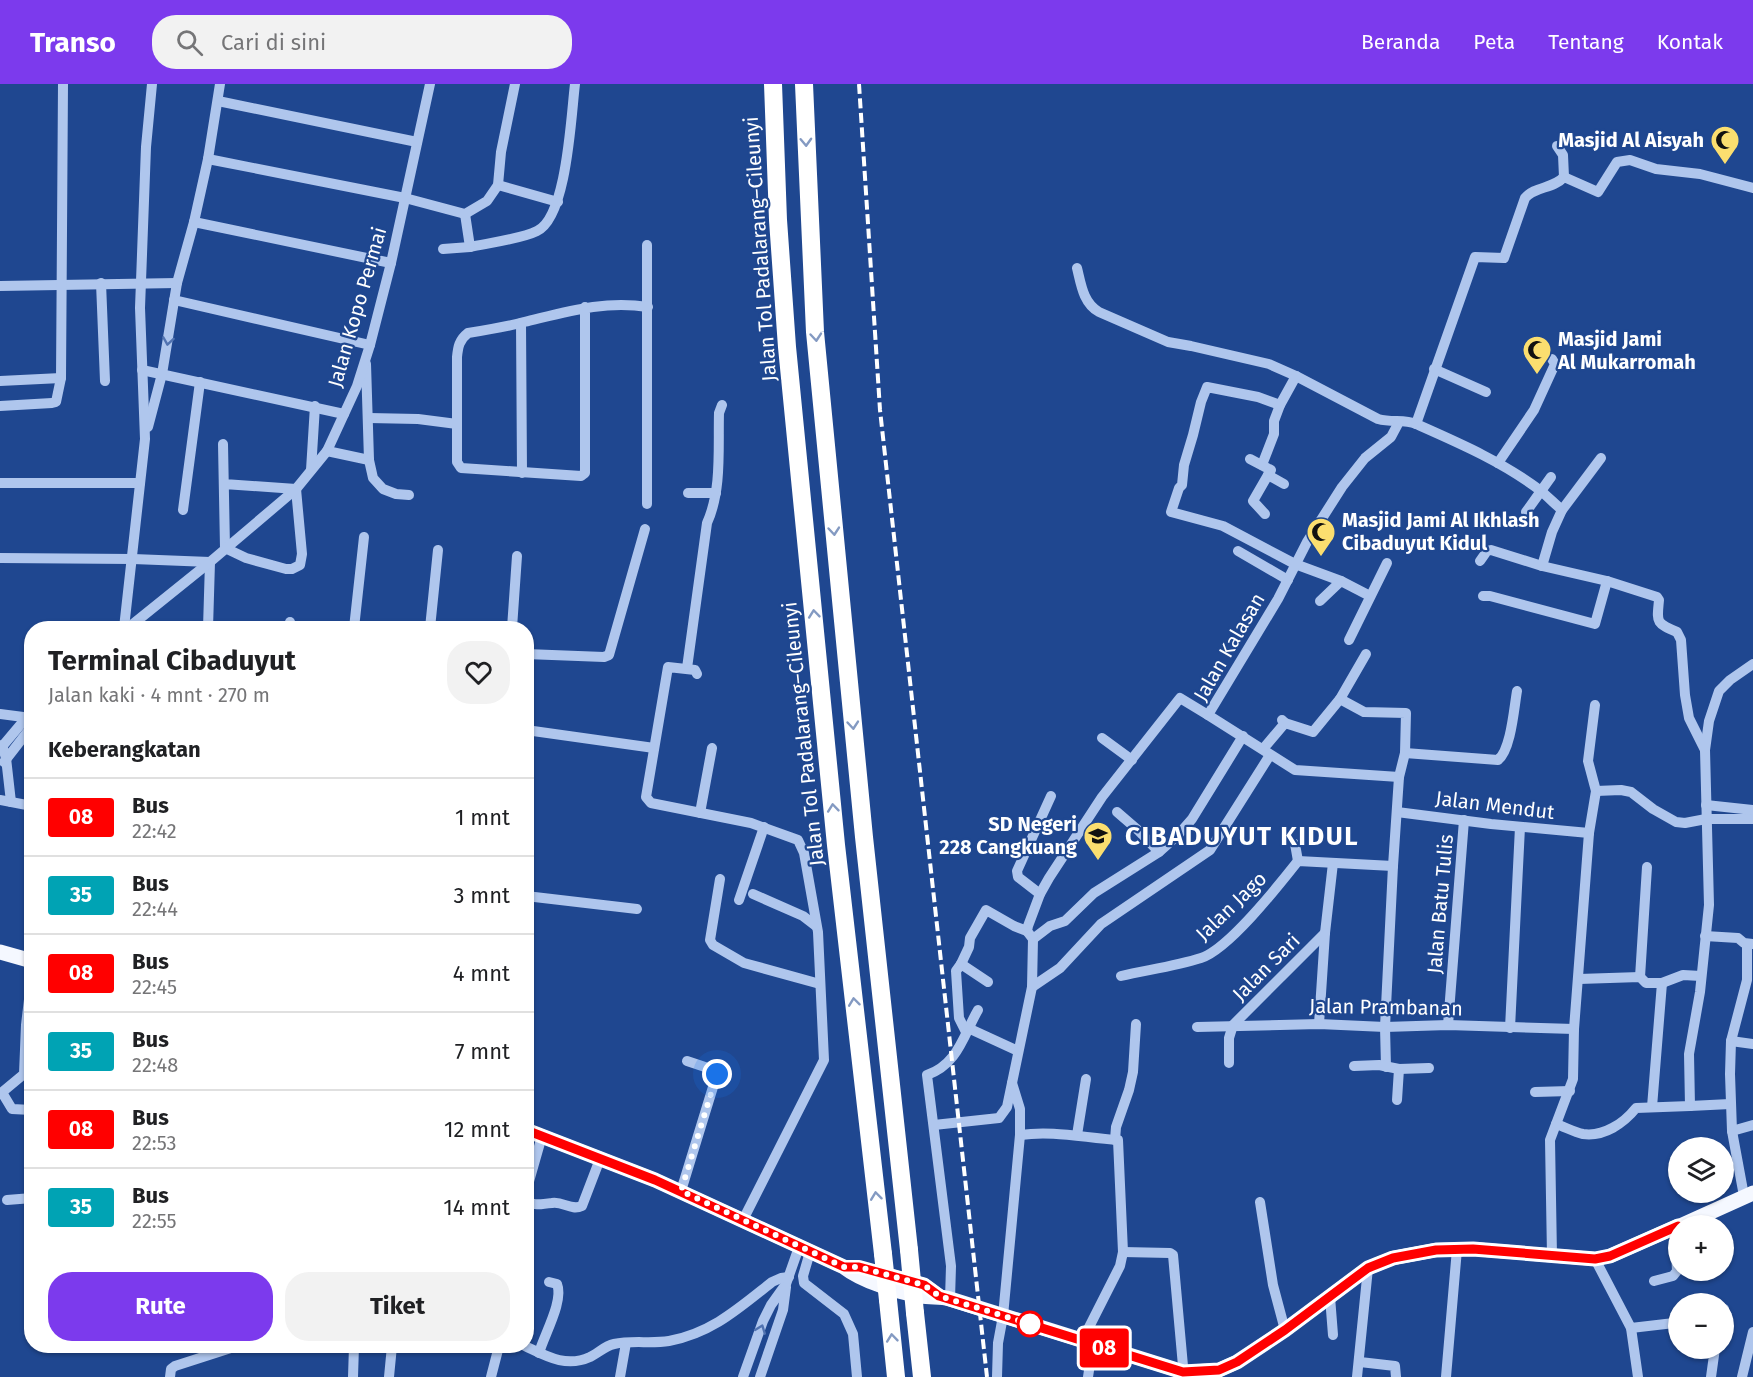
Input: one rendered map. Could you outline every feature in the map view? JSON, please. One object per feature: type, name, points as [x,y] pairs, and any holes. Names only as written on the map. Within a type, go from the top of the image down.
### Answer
[{"type":"highway","name":"Jalan Tol Padalarang–Cileunyi","points":[[773,84],[778,219],[789,359],[836,845],[896,1377]]},
{"type":"highway","points":[[804,84],[816,344],[865,849],[922,1377]]},
{"type":"main road","points":[[0,952],[24,959]]},
{"type":"main road","points":[[534,1133],[681,1191],[844,1267],[859,1267],[924,1285],[944,1297],[1183,1375],[1227,1367],[1285,1330],[1368,1268],[1404,1255],[1457,1249],[1595,1259],[1610,1256],[1668,1230]]},
{"type":"main road","points":[[1702,1215],[1748,1194]]},
{"type":"street","points":[[0,405],[54,402],[58,398],[61,378],[63,84]]},
{"type":"street","points":[[145,439],[141,284],[146,147],[152,84]]},
{"type":"street","points":[[127,621],[145,439],[162,374],[177,283],[208,159],[220,84]]},
{"type":"street","name":"Jalan Kopo Permai","points":[[135,621],[210,562],[296,489],[327,451],[357,386],[370,345],[391,263],[430,84]]},
{"type":"street","points":[[208,159],[405,198],[465,214],[487,201],[498,185],[501,152],[515,84]]},
{"type":"street","points":[[443,249],[470,248],[536,232],[550,221],[561,191],[575,84]]},
{"type":"street","points":[[218,101],[417,142]]},
{"type":"street","points":[[1416,424],[1475,257],[1504,258],[1529,192],[1558,183],[1564,177],[1563,155],[1557,146]]},
{"type":"street","points":[[1564,177],[1598,192],[1617,162],[1630,160],[1656,169],[1700,174],[1753,189]]},
{"type":"street","points":[[498,185],[558,202]]},
{"type":"street","points":[[465,214],[470,248]]},
{"type":"street","points":[[194,222],[391,263]]},
{"type":"street","points":[[646,245],[647,504]]},
{"type":"street","points":[[1077,268],[1088,303],[1099,312],[1168,342],[1269,364],[1398,426],[1408,421],[1416,424],[1498,463],[1541,491],[1562,510]]},
{"type":"street","points":[[0,286],[177,283]]},
{"type":"street","points":[[101,284],[105,381]]},
{"type":"street","points":[[174,300],[370,345]]},
{"type":"street","points":[[585,307],[585,473],[581,476],[461,468],[457,462],[457,357],[459,345],[468,333],[585,307],[627,303],[648,307]]},
{"type":"street","points":[[521,323],[522,473]]},
{"type":"street","points":[[366,357],[369,460],[373,478],[383,489],[396,494],[408,495]]},
{"type":"street","points":[[1498,463],[1543,394],[1555,364],[1552,359]]},
{"type":"street","points":[[1434,369],[1486,392]]},
{"type":"street","points":[[142,370],[344,414]]},
{"type":"street","points":[[1262,465],[1274,434],[1274,421],[1280,405],[1296,376]]},
{"type":"street","points":[[0,381],[61,378]]},
{"type":"street","points":[[183,510],[200,382]]},
{"type":"street","points":[[1280,405],[1258,397],[1207,387],[1184,465],[1182,485],[1171,512],[1223,526],[1295,564],[1341,581],[1370,596]]},
{"type":"street","points":[[722,405],[719,413],[716,494],[707,524],[692,671],[668,667],[647,799],[654,803],[764,827],[795,838],[802,845],[818,932],[824,1060],[743,1220]]},
{"type":"street","points":[[311,470],[315,406]]},
{"type":"street","points":[[369,418],[418,419],[457,424]]},
{"type":"street","name":"Jalan Kalasan","points":[[1398,426],[1391,437],[1361,462],[1342,487],[1208,715],[1295,770],[1399,777]]},
{"type":"street","points":[[224,444],[224,484],[225,549],[246,558],[286,569],[292,569],[300,564],[302,554],[296,489],[224,484]]},
{"type":"street","points":[[327,451],[369,460]]},
{"type":"street","points":[[1542,566],[1552,532],[1562,510],[1601,458]]},
{"type":"street","points":[[1251,459],[1271,470],[1253,501],[1265,514]]},
{"type":"street","points":[[1268,475],[1284,484]]},
{"type":"street","points":[[1526,512],[1551,477]]},
{"type":"street","points":[[0,483],[140,483]]},
{"type":"street","points":[[688,493],[716,494]]},
{"type":"street","points":[[534,654],[604,657],[609,655],[645,529]]},
{"type":"street","points":[[355,621],[364,537]]},
{"type":"street","points":[[431,621],[438,550]]},
{"type":"street","points":[[1480,561],[1487,551],[1491,550],[1658,597],[1658,621],[1662,626],[1677,632],[1681,640],[1689,718],[1705,750]]},
{"type":"street","points":[[1238,551],[1288,580]]},
{"type":"street","points":[[512,621],[517,556]]},
{"type":"street","points":[[0,558],[210,562],[208,621]]},
{"type":"street","points":[[1349,640],[1387,563]]},
{"type":"street","points":[[1320,601],[1341,581]]},
{"type":"street","points":[[1483,596],[1595,624],[1607,581]]},
{"type":"street","points":[[1032,987],[1060,968],[1101,924],[1210,850],[1283,721],[1312,733],[1340,699],[1366,654]]},
{"type":"street","points":[[1690,1106],[1689,1054],[1709,905],[1705,750],[1708,721],[1719,691],[1753,664]]},
{"type":"street","points":[[1405,753],[1498,760],[1502,758],[1507,745],[1517,691]]},
{"type":"street","points":[[934,1125],[999,1118],[1007,1107],[1032,987],[1030,935],[1040,894],[1104,795],[1180,698],[1208,715]]},
{"type":"street","points":[[1340,699],[1364,712],[1406,713],[1405,753],[1399,777],[1393,866],[1385,1027],[1386,1067]]},
{"type":"street","points":[[1552,1256],[1550,1140],[1573,1079],[1574,1029],[1589,833],[1596,791],[1588,761],[1595,705]]},
{"type":"street","points":[[0,714],[24,717]]},
{"type":"street","points":[[0,770],[3,751],[24,725]]},
{"type":"street","points":[[534,731],[654,748]]},
{"type":"street","points":[[1030,935],[1065,921],[1094,893],[1159,852],[1192,819],[1243,736]]},
{"type":"street","points":[[1102,738],[1132,760]]},
{"type":"street","points":[[700,813],[712,748]]},
{"type":"street","points":[[3,751],[5,801],[24,805]]},
{"type":"street","points":[[1596,791],[1632,792],[1653,809],[1676,822],[1685,823],[1706,819],[1753,819]]},
{"type":"street","points":[[1040,894],[1018,877],[1017,871],[1051,796]]},
{"type":"street","points":[[1706,805],[1753,810]]},
{"type":"street","points":[[1117,812],[1159,852]]},
{"type":"street","name":"Jalan Mendut","points":[[1398,812],[1589,833]]},
{"type":"street","name":"Jalan Batu Tulis","points":[[1448,1025],[1464,820]]},
{"type":"street","points":[[739,900],[764,827]]},
{"type":"street","points":[[1510,1028],[1520,827]]},
{"type":"street","points":[[1296,844],[1298,861],[1393,866]]},
{"type":"street","name":"Jalan Jago","points":[[1121,976],[1203,957],[1218,949],[1275,891],[1298,861]]},
{"type":"street","points":[[1319,1024],[1325,933],[1333,863]]},
{"type":"street","points":[[1640,977],[1647,867]]},
{"type":"street","points":[[720,879],[710,940],[713,945],[744,963],[820,984]]},
{"type":"street","points":[[753,894],[803,916],[816,926]]},
{"type":"street","points":[[534,897],[637,909]]},
{"type":"street","points":[[1018,1051],[967,1030],[959,1018],[956,971],[969,948],[970,938],[986,910],[1030,935]]},
{"type":"street","name":"Jalan Sari","points":[[1233,1025],[1325,933]]},
{"type":"street","points":[[1705,936],[1738,938],[1750,944],[1748,980],[1731,1041],[1730,1104],[1732,1131],[1748,1194]]},
{"type":"street","points":[[961,964],[988,982]]},
{"type":"street","points":[[1579,979],[1640,977],[1646,983],[1662,983],[1672,981],[1678,976],[1701,976]]},
{"type":"street","points":[[1652,1107],[1662,983]]},
{"type":"street","points":[[944,1297],[951,1266],[927,1075],[945,1066],[962,1045],[978,1010]]},
{"type":"street","points":[[1115,1140],[1116,1127],[1129,1090],[1136,1024]]},
{"type":"street","name":"Jalan Prambanan","points":[[1197,1027],[1319,1024],[1574,1029]]},
{"type":"street","points":[[1228,1063],[1229,1038],[1233,1025]]},
{"type":"street","points":[[1731,1041],[1753,1044]]},
{"type":"street","points":[[681,1191],[717,1074],[714,1070],[687,1061]]},
{"type":"street","points":[[1354,1066],[1429,1068]]},
{"type":"street","points":[[1397,1101],[1399,1069]]},
{"type":"street","points":[[24,1074],[1,1094],[12,1109],[24,1110]]},
{"type":"street","points":[[1077,1135],[1086,1079]]},
{"type":"street","points":[[998,1377],[998,1342],[1003,1316],[1020,1135],[1020,1108],[1012,1083]]},
{"type":"street","points":[[1535,1092],[1570,1091]]},
{"type":"street","points":[[1556,1124],[1581,1133],[1596,1134],[1628,1118],[1636,1108],[1730,1104]]},
{"type":"street","points":[[1732,1131],[1753,1125]]},
{"type":"street","points":[[1020,1135],[1038,1133],[1119,1140],[1123,1252],[1120,1266],[1088,1343],[1088,1377]]},
{"type":"street","points":[[534,1164],[542,1136]]},
{"type":"street","points":[[534,1204],[539,1206],[554,1202],[578,1208],[582,1206],[600,1159]]},
{"type":"street","points":[[7,1200],[24,1199]]},
{"type":"street","points":[[1260,1202],[1273,1285],[1285,1330]]},
{"type":"street","points":[[1446,1377],[1457,1249]]},
{"type":"street","points":[[743,1377],[763,1321],[804,1250]]},
{"type":"street","points":[[804,1250],[804,1283],[844,1314],[853,1334],[857,1377]]},
{"type":"street","points":[[1123,1252],[1170,1253],[1173,1255],[1183,1375]]},
{"type":"street","points":[[1595,1259],[1631,1328],[1638,1377]]},
{"type":"street","points":[[1357,1377],[1368,1268]]},
{"type":"street","points":[[1654,1281],[1668,1277]]},
{"type":"street","points":[[534,1350],[571,1363],[591,1357],[612,1345],[670,1341],[692,1336],[708,1330],[772,1282],[781,1278],[787,1280]]},
{"type":"street","points":[[760,1377],[783,1310],[787,1280]]},
{"type":"street","points":[[539,1353],[556,1306],[559,1289],[557,1284],[549,1282]]},
{"type":"street","points":[[1330,1297],[1333,1335]]},
{"type":"street","points":[[1631,1328],[1668,1324]]},
{"type":"street","points":[[1742,1377],[1753,1332]]},
{"type":"street","points":[[620,1377],[626,1343]]},
{"type":"street","points":[[170,1377],[171,1369],[175,1366],[213,1353]]},
{"type":"street","points":[[353,1377],[354,1353]]},
{"type":"street","points":[[389,1377],[391,1353]]},
{"type":"street","points":[[491,1377],[497,1353]]},
{"type":"street","points":[[1711,1377],[1713,1359]]},
{"type":"street","points":[[1360,1362],[1395,1366],[1396,1377]]},
{"type":"railway","points":[[859,84],[880,410],[987,1377]]},
{"type":"bus line","name":"08","points":[[534,1133],[655,1180],[844,1267],[859,1267],[924,1285],[939,1296],[1183,1372],[1209,1372],[1237,1362],[1285,1330],[1368,1268],[1393,1258],[1436,1250],[1473,1249],[1595,1259],[1610,1256],[1668,1230]]},
{"type":"place","name":"Masjid Al Aisyah","points":[[1725,166]]},
{"type":"place","name":"Masjid Jami Al Mukarromah","points":[[1537,376]]},
{"type":"place","name":"Masjid Jami Al Ikhlash Cibaduyut Kidul","points":[[1321,558]]},
{"type":"place","name":"SD Negeri 228 Cangkuang","points":[[1098,862]]},
{"type":"district","name":"CIBADUYUT KIDUL","points":[[1242,836]]},
{"type":"route","points":[[717,1074],[681,1191],[844,1267],[859,1267],[924,1285],[939,1296],[1030,1324]]}]
